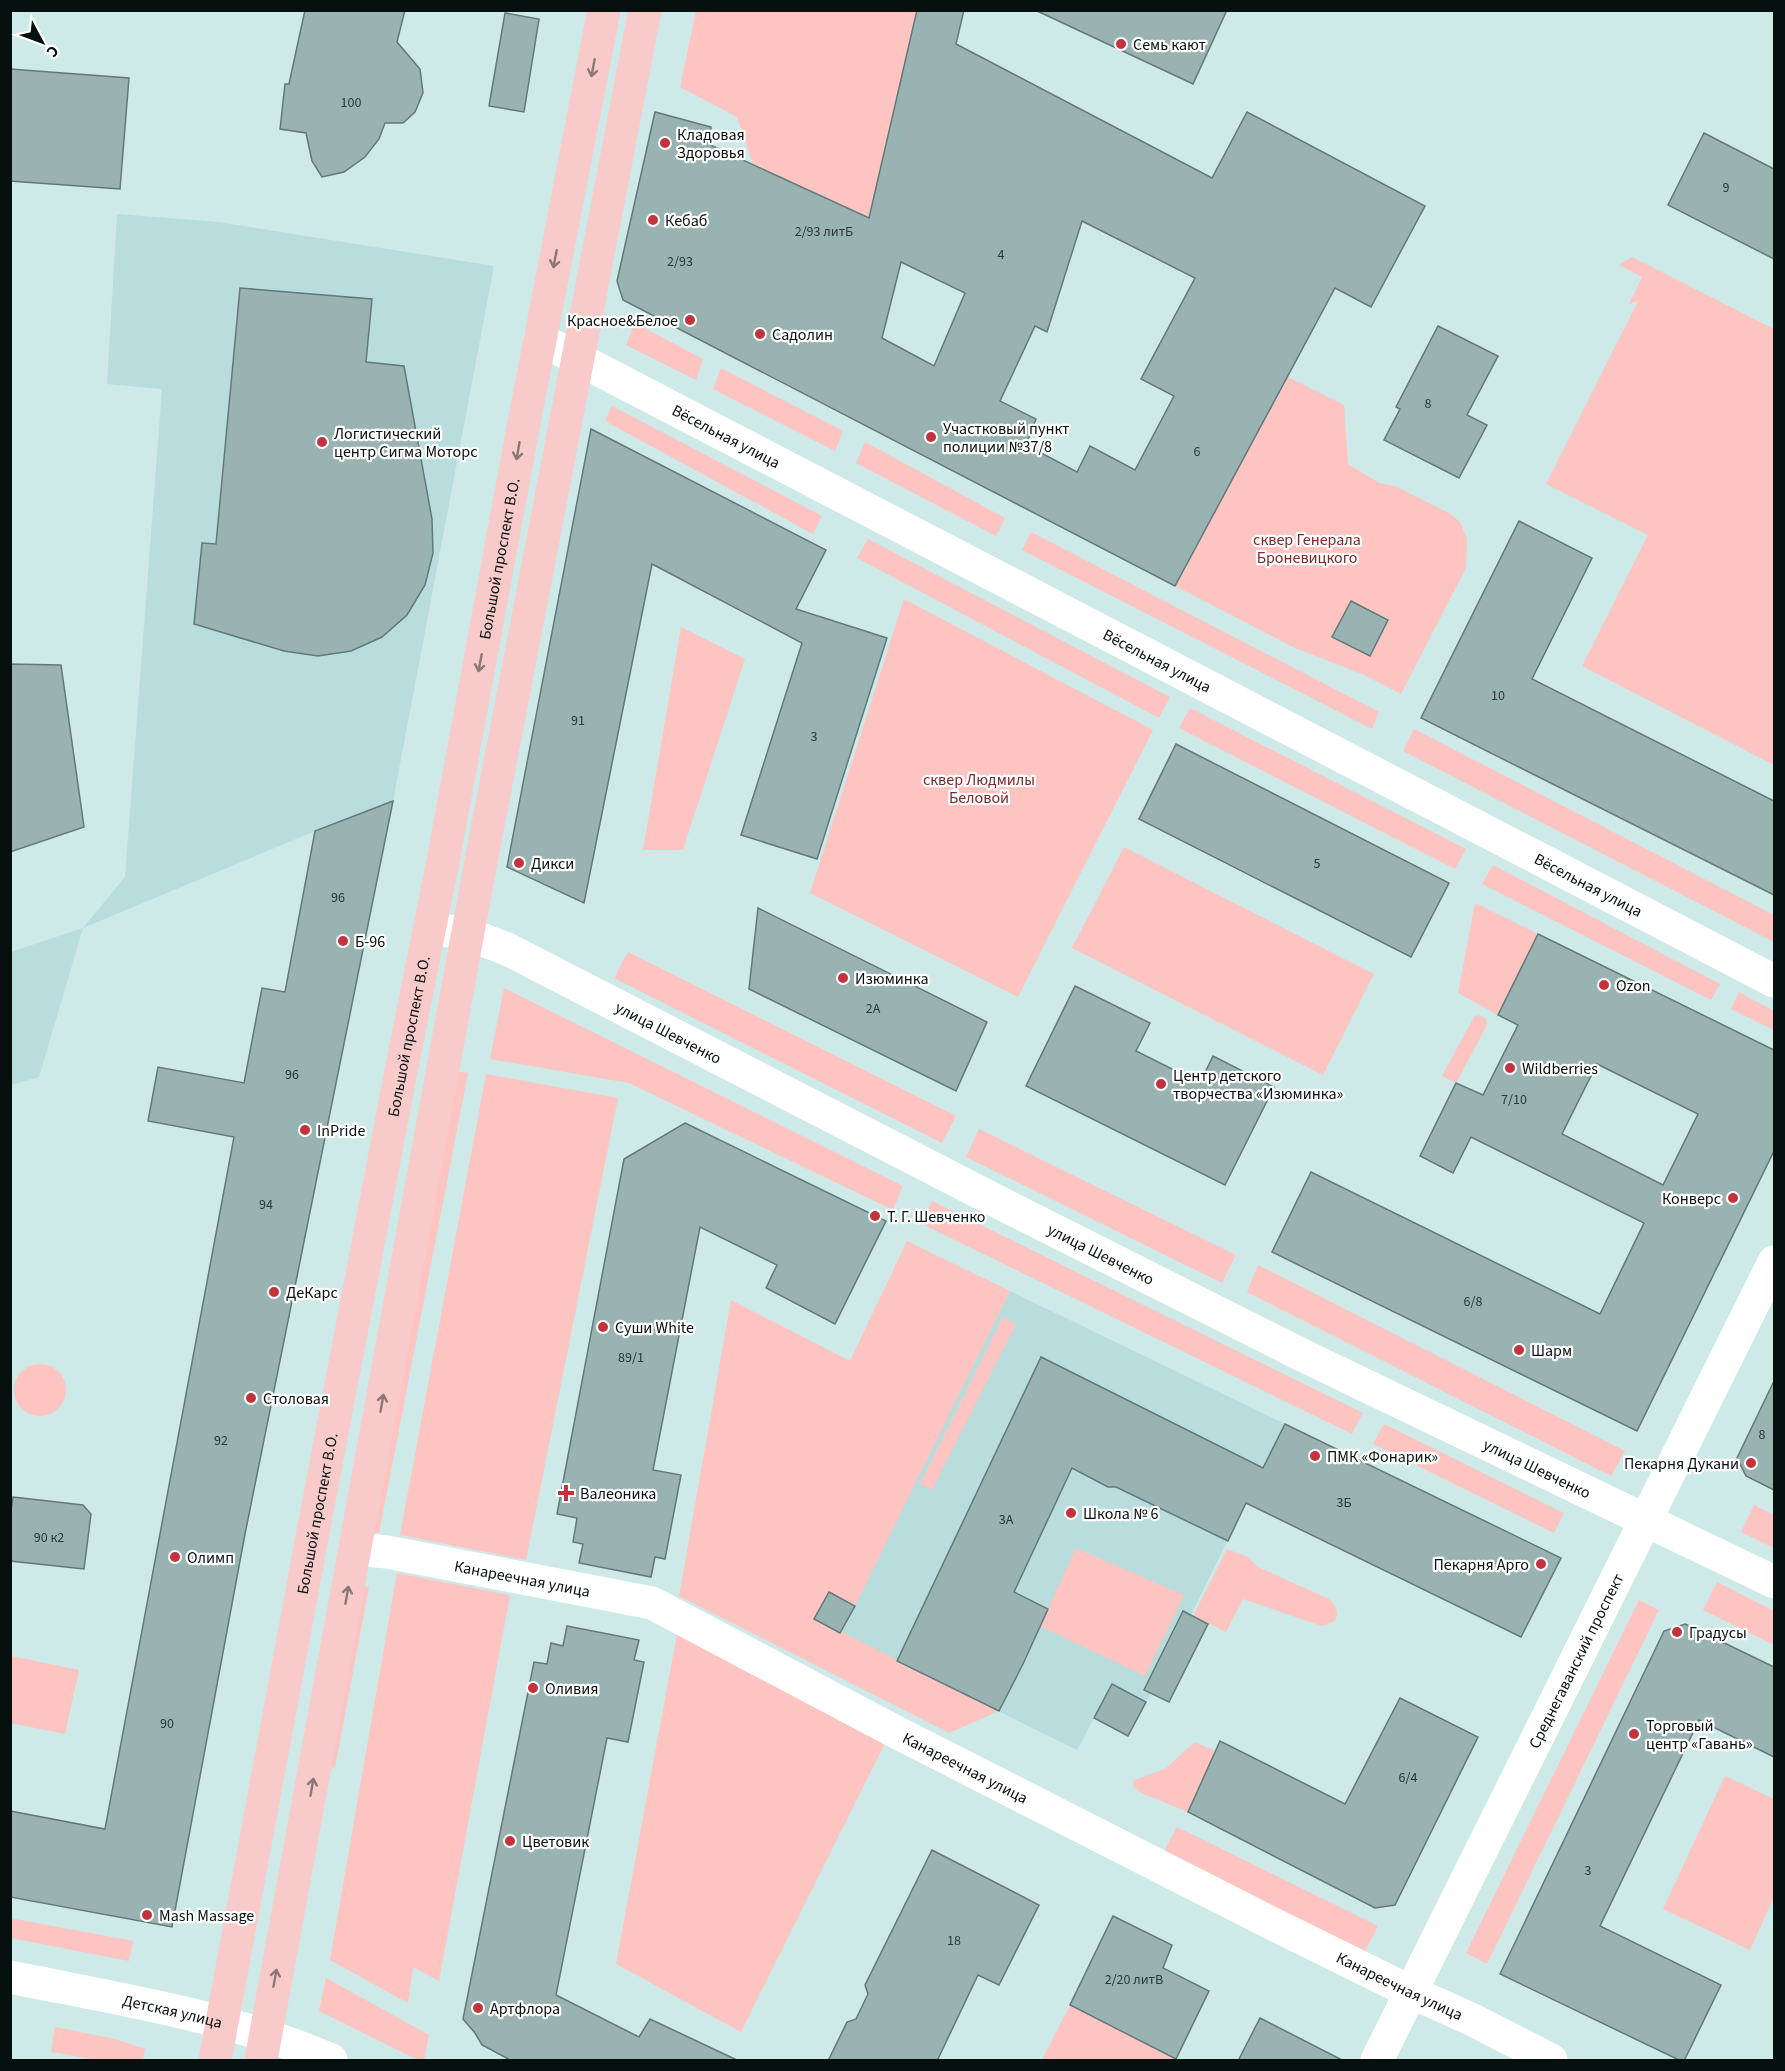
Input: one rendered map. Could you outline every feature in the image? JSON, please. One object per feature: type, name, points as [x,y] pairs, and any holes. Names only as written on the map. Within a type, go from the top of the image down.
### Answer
[{"type":"main road","name":"Большой проспект В.О.","points":[[215,2061],[226,2025],[313,1532],[604,10]]},
{"type":"main road","points":[[263,2048],[479,872],[645,10]]},
{"type":"street","name":"Вёсельная улица","points":[[540,339],[1774,981]]},
{"type":"street","name":"улица Шевченко","points":[[430,928],[468,934],[507,949],[1008,1207],[1302,1355],[1774,1582]]},
{"type":"street","name":"Среднегаванский проспект","points":[[1377,2061],[1774,1262]]},
{"type":"street","name":"Канареечная улица","points":[[355,1549],[399,1555],[651,1603],[896,1732],[1273,1924],[1471,2019],[1551,2061]]},
{"type":"street","name":"Детская улица","points":[[10,1977],[172,2010],[226,2025],[263,2048],[292,2043],[330,2061]]},
{"type":"shaded area","points":[[117,214],[218,222],[494,266],[393,801],[315,831],[83,928],[125,877],[162,389],[107,384]]},
{"type":"shaded area","points":[[83,928],[39,1077],[11,1085],[11,952]]},
{"type":"shaded area","name":"Школа № 6","points":[[1010,1291],[1285,1424],[1191,1615],[1182,1611],[1144,1689],[1151,1693],[1146,1702],[1112,1684],[1077,1750],[840,1633]]},
{"type":"green space","points":[[696,11],[917,11],[869,218],[753,164],[737,117],[680,87]]},
{"type":"green space","points":[[1632,257],[1774,329],[1774,765],[1582,666],[1648,535],[1546,484],[1638,301],[1629,304],[1642,277],[1619,265]]},
{"type":"green space","points":[[635,323],[703,359],[696,380],[626,345]]},
{"type":"green space","points":[[721,368],[843,431],[835,451],[713,389]]},
{"type":"green space","name":"сквер Генерала Броневицкого","points":[[1288,377],[1344,405],[1348,464],[1379,483],[1395,486],[1449,513],[1460,522],[1467,539],[1466,568],[1401,694],[1362,674],[1295,648],[1175,586]]},
{"type":"green space","points":[[612,406],[822,516],[813,534],[605,421]]},
{"type":"green space","points":[[865,442],[1005,518],[996,536],[856,463]]},
{"type":"green space","points":[[1031,532],[1379,712],[1372,729],[1022,550]]},
{"type":"green space","points":[[868,539],[1170,697],[1159,718],[857,558]]},
{"type":"green space","name":"сквер Людмилы Беловой","points":[[904,599],[1153,730],[1018,997],[810,893]]},
{"type":"green space","points":[[681,627],[745,659],[683,850],[643,850]]},
{"type":"green space","points":[[1190,708],[1466,849],[1455,869],[1179,728]]},
{"type":"green space","points":[[1414,729],[1774,915],[1774,942],[1403,751]]},
{"type":"green space","points":[[1124,847],[1374,974],[1323,1075],[1072,948]]},
{"type":"green space","points":[[1493,865],[1720,984],[1711,1000],[1482,884]]},
{"type":"green space","points":[[1475,903],[1538,934],[1498,1015],[1458,993]]},
{"type":"green space","points":[[628,952],[956,1116],[942,1143],[614,978]]},
{"type":"green space","points":[[504,988],[903,1186],[893,1210],[629,1083],[490,1059]]},
{"type":"green space","points":[[1739,992],[1774,1011],[1774,1030],[1731,1009]]},
{"type":"green space","points":[[1478,1015],[1486,1019],[1487,1025],[1456,1083],[1442,1076],[1474,1017]]},
{"type":"green space","points":[[448,1070],[468,1073],[379,1533],[360,1530]]},
{"type":"green space","points":[[486,1074],[618,1098],[526,1560],[400,1535]]},
{"type":"green space","points":[[979,1129],[1236,1255],[1222,1283],[966,1157]]},
{"type":"green space","points":[[932,1201],[1363,1413],[1352,1434],[922,1224]]},
{"type":"green space","points":[[907,1241],[1010,1291],[855,1606],[829,1592],[814,1618],[999,1711],[949,1733],[679,1596],[731,1300],[850,1361]]},
{"type":"green space","points":[[1258,1265],[1625,1451],[1611,1476],[1247,1292]]},
{"type":"green space","points":[[1003,1317],[1016,1324],[932,1490],[920,1484]]},
{"type":"green space","points":[[35,1364],[45,1364],[54,1368],[62,1376],[66,1390],[62,1404],[54,1412],[45,1416],[35,1416],[26,1412],[18,1404],[14,1395],[14,1385],[18,1376],[26,1368]]},
{"type":"green space","points":[[1384,1424],[1564,1513],[1554,1533],[1373,1444]]},
{"type":"green space","points":[[1754,1505],[1774,1515],[1774,1548],[1741,1532]]},
{"type":"green space","points":[[1076,1548],[1184,1595],[1145,1676],[1040,1626]]},
{"type":"green space","points":[[1227,1549],[1248,1557],[1258,1567],[1329,1599],[1336,1609],[1335,1621],[1322,1626],[1243,1599],[1226,1632],[1193,1616]]},
{"type":"green space","points":[[397,1573],[510,1595],[439,1981],[413,1967],[408,2003],[330,1960]]},
{"type":"green space","points":[[1717,1582],[1774,1611],[1774,1645],[1703,1610]]},
{"type":"green space","points":[[351,1585],[369,1587],[335,1768],[318,1764]]},
{"type":"green space","points":[[1639,1600],[1659,1610],[1487,1964],[1466,1953]]},
{"type":"green space","points":[[677,1634],[885,1743],[741,2032],[616,1964]]},
{"type":"green space","points":[[11,1656],[79,1670],[65,1734],[11,1723]]},
{"type":"green space","points":[[1195,1742],[1216,1751],[1188,1812],[1141,1793],[1133,1786],[1134,1780],[1165,1769]]},
{"type":"green space","points":[[1725,1776],[1774,1799],[1774,1897],[1750,1950],[1663,1909]]},
{"type":"green space","points":[[1177,1827],[1378,1926],[1364,1953],[1163,1853]]},
{"type":"green space","points":[[10,1918],[133,1941],[129,1961],[11,1938]]},
{"type":"green space","points":[[326,1978],[429,2035],[424,2060],[418,2060],[319,2011]]},
{"type":"green space","points":[[1070,2005],[1176,2059],[1042,2060]]},
{"type":"green space","points":[[55,2027],[115,2039],[145,2049],[143,2060],[98,2060],[51,2052]]},
{"type":"building","points":[[305,10],[405,10],[397,42],[420,69],[423,93],[415,112],[403,123],[385,123],[379,139],[365,157],[344,172],[322,177],[312,161],[306,133],[280,129],[285,84],[289,84]]},
{"type":"building","points":[[917,10],[964,10],[956,44],[1212,178],[1247,112],[1425,206],[1371,307],[1335,288],[1175,586],[623,300],[617,281],[655,112],[711,127],[708,144],[869,218]],"holes":[[[1082,221],[1195,278],[1141,379],[1174,396],[1135,470],[1090,446],[1077,472],[1026,445],[1036,419],[1000,401],[1035,326],[1047,332]],[[901,262],[965,293],[934,366],[882,338]]]},
{"type":"building","points":[[1035,10],[1227,10],[1193,84]]},
{"type":"building","points":[[505,13],[539,19],[524,112],[489,106]]},
{"type":"building","points":[[10,69],[129,78],[120,189],[10,181]]},
{"type":"building","points":[[1704,133],[1774,169],[1774,259],[1668,205]]},
{"type":"building","name":"Логистический центр Сигма Моторс","points":[[240,288],[372,299],[366,362],[404,366],[432,519],[433,553],[425,585],[407,615],[382,637],[351,651],[318,656],[284,651],[194,624],[202,543],[216,544]]},
{"type":"building","points":[[1438,326],[1498,356],[1467,415],[1487,425],[1459,478],[1384,440],[1400,409],[1396,407]]},
{"type":"building","points":[[591,429],[826,550],[796,609],[887,638],[817,859],[741,835],[802,643],[652,564],[584,903],[507,867]]},
{"type":"building","points":[[1519,521],[1592,558],[1532,679],[1774,801],[1774,895],[1421,718]]},
{"type":"building","points":[[1351,601],[1388,620],[1370,656],[1332,637]]},
{"type":"building","points":[[10,664],[61,665],[84,827],[10,852]]},
{"type":"building","points":[[1176,744],[1449,883],[1411,957],[1139,819]]},
{"type":"building","points":[[393,801],[245,1534],[172,1927],[10,1897],[10,1811],[105,1829],[234,1137],[148,1121],[158,1067],[244,1083],[262,988],[285,992],[315,831]]},
{"type":"building","points":[[758,908],[987,1022],[956,1091],[749,989]]},
{"type":"building","points":[[1538,934],[1774,1050],[1774,1151],[1637,1431],[1272,1252],[1311,1172],[1600,1314],[1644,1223],[1471,1137],[1453,1173],[1420,1156],[1456,1083],[1483,1095],[1518,1025],[1498,1015]],"holes":[[[1597,1064],[1698,1114],[1663,1185],[1562,1134]]]},
{"type":"building","points":[[1075,986],[1150,1023],[1136,1051],[1200,1083],[1213,1056],[1274,1087],[1225,1185],[1026,1086]]},
{"type":"building","points":[[685,1123],[886,1221],[835,1324],[766,1288],[777,1265],[700,1227],[653,1470],[681,1475],[665,1559],[655,1557],[651,1577],[579,1563],[583,1544],[573,1542],[577,1518],[557,1514],[624,1159]]},
{"type":"building","points":[[1041,1357],[1263,1468],[1285,1424],[1561,1558],[1521,1637],[1246,1503],[1228,1541],[1116,1487],[1108,1487],[1072,1468],[1014,1592],[1048,1609],[999,1711],[897,1661]]},
{"type":"building","points":[[1774,1381],[1774,1490],[1746,1476],[1737,1458]]},
{"type":"building","points":[[13,1497],[83,1505],[91,1514],[84,1569],[10,1561],[10,1518]]},
{"type":"building","points":[[829,1592],[855,1606],[840,1633],[814,1619]]},
{"type":"building","points":[[1183,1611],[1208,1624],[1169,1702],[1144,1690]]},
{"type":"building","points":[[1685,1624],[1774,1667],[1774,1757],[1699,1720],[1600,1926],[1721,1985],[1684,2061],[1681,2061],[1500,1974],[1664,1631]]},
{"type":"building","points":[[567,1626],[639,1640],[634,1660],[644,1662],[628,1742],[607,1738],[556,1995],[639,2037],[650,2019],[739,2061],[512,2061],[482,2045],[463,2019],[534,1662],[547,1664],[551,1643],[563,1646]]},
{"type":"building","points":[[1112,1684],[1146,1702],[1128,1736],[1094,1718]]},
{"type":"building","points":[[1400,1698],[1478,1737],[1395,1905],[1375,1908],[1188,1812],[1220,1741],[1345,1804]]},
{"type":"building","points":[[932,1850],[1039,1905],[999,1985],[978,1975],[937,2061],[828,2061],[847,2022],[856,2019],[868,1994],[865,1985]]},
{"type":"building","points":[[1113,1916],[1172,1945],[1163,1968],[1209,1991],[1176,2059],[1070,2005]]},
{"type":"building","points":[[1260,2018],[1344,2061],[1238,2061]]},
{"type":"place","name":"Семь кают","points":[[1121,44]]},
{"type":"place","name":"Кладовая Здоровья","points":[[665,143]]},
{"type":"place","name":"Кебаб","points":[[653,220]]},
{"type":"place","name":"Красное&Белое","points":[[690,320]]},
{"type":"place","name":"Садолин","points":[[760,334]]},
{"type":"place","name":"Участковый пункт полиции №37/8","points":[[931,437]]},
{"type":"place","name":"Логистический центр Сигма Моторс","points":[[322,442]]},
{"type":"place","name":"Дикси","points":[[519,863]]},
{"type":"place","name":"Б-96","points":[[343,941]]},
{"type":"place","name":"Изюминка","points":[[843,978]]},
{"type":"place","name":"Ozon","points":[[1604,985]]},
{"type":"place","name":"Wildberries","points":[[1510,1068]]},
{"type":"place","name":"Центр детского творчества «Изюминка»","points":[[1161,1084]]},
{"type":"place","name":"InPride","points":[[305,1130]]},
{"type":"place","name":"Конверс","points":[[1733,1198]]},
{"type":"place","name":"Т. Г. Шевченко","points":[[875,1216]]},
{"type":"place","name":"ДеКарс","points":[[274,1292]]},
{"type":"place","name":"Суши White","points":[[603,1327]]},
{"type":"place","name":"Шарм","points":[[1519,1350]]},
{"type":"place","name":"Столовая","points":[[251,1398]]},
{"type":"place","name":"ПМК «Фонарик»","points":[[1315,1456]]},
{"type":"place","name":"Пекарня Дукани","points":[[1751,1463]]},
{"type":"place","name":"Валеоника","points":[[566,1493]]},
{"type":"place","name":"Школа № 6","points":[[1071,1513]]},
{"type":"place","name":"Олимп","points":[[175,1557]]},
{"type":"place","name":"Пекарня Арго","points":[[1541,1564]]},
{"type":"place","name":"Градусы","points":[[1677,1632]]},
{"type":"place","name":"Оливия","points":[[533,1688]]},
{"type":"place","name":"Торговый центр «Гавань»","points":[[1634,1734]]},
{"type":"place","name":"Цветовик","points":[[510,1841]]},
{"type":"place","name":"Mash Massage","points":[[147,1915]]},
{"type":"place","name":"Артфлора","points":[[478,2008]]}]
